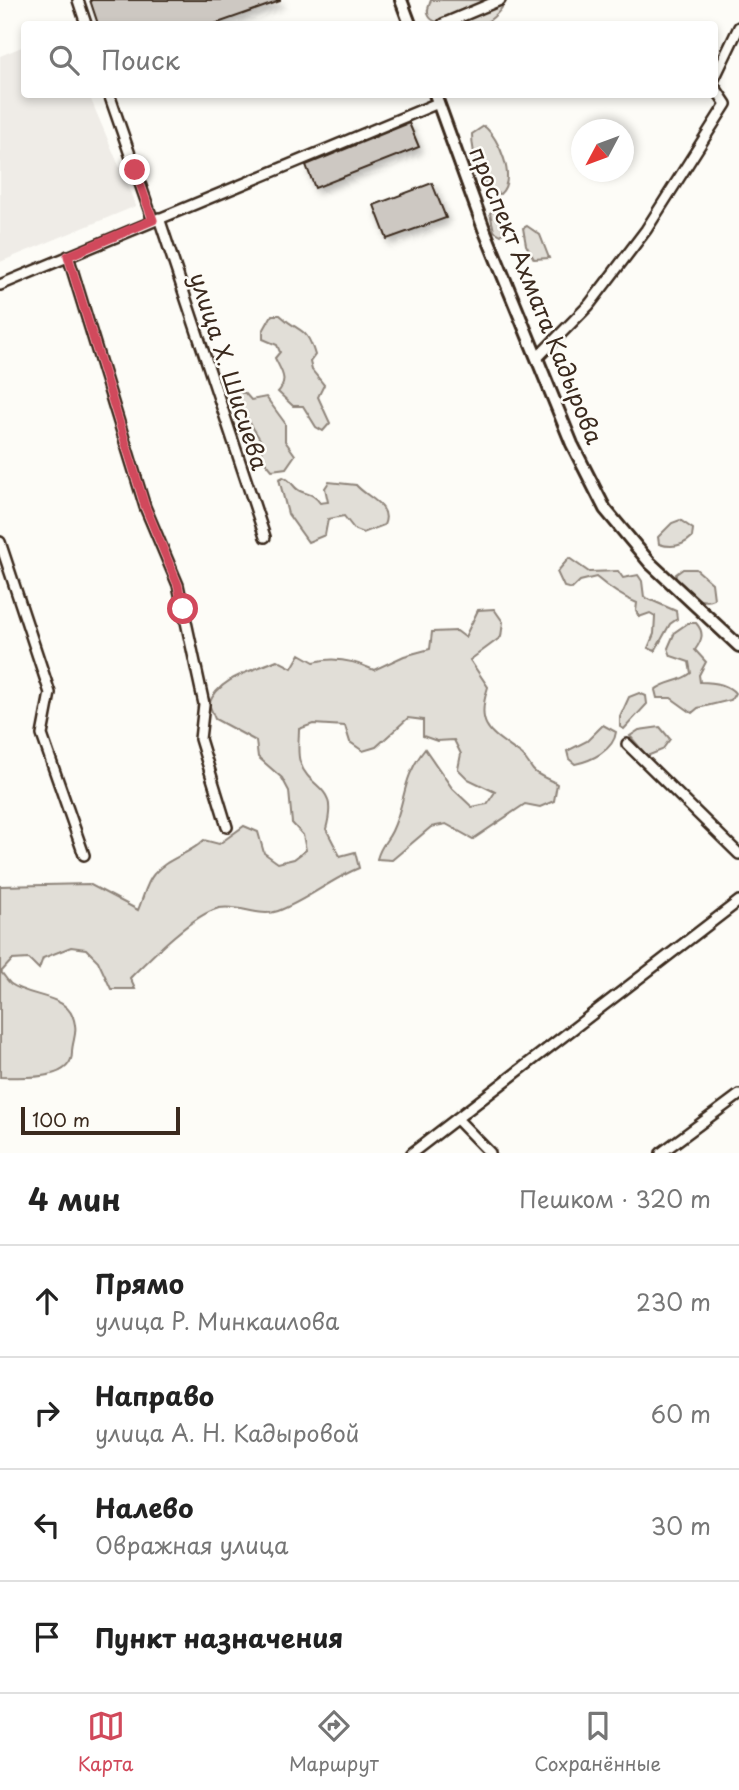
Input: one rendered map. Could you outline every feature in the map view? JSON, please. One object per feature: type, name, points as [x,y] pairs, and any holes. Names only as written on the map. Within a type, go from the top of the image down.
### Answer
[{"type":"street","points":[[78,0],[85,21]]},
{"type":"street","points":[[401,0],[409,21]]},
{"type":"street","points":[[450,21],[500,0]]},
{"type":"street","points":[[718,72],[739,27]]},
{"type":"street","points":[[537,359],[589,305],[646,230],[726,104],[718,91]]},
{"type":"street","name":"улица Х. Шисиева","points":[[111,98],[156,219],[265,537]]},
{"type":"street","points":[[0,285],[437,99]]},
{"type":"street","name":"проспект Ахмата Кадырова","points":[[437,99],[484,229],[537,359],[572,444],[605,509],[650,563],[739,646]]},
{"type":"street","points":[[68,256],[145,506],[178,585],[204,704],[200,739],[227,828]]},
{"type":"street","points":[[0,542],[50,693],[43,735],[84,855]]},
{"type":"street","points":[[627,744],[739,854]]},
{"type":"street","points":[[412,1153],[739,901]]},
{"type":"street","points":[[661,1153],[739,1095]]},
{"type":"street","points":[[457,1119],[490,1153]]},
{"type":"shaded area","points":[[431,0],[506,0],[500,10],[487,21],[436,21],[429,16]]},
{"type":"shaded area","points":[[21,47],[21,98],[90,98],[136,206],[0,262],[0,56]]},
{"type":"shaded area","points":[[484,126],[495,140],[504,159],[507,179],[500,194],[493,191],[483,178],[476,160],[472,134]]},
{"type":"shaded area","points":[[498,208],[506,213],[509,225],[501,235],[494,231],[490,213]]},
{"type":"shaded area","points":[[527,226],[540,235],[549,258],[534,259],[526,245],[523,228]]},
{"type":"shaded area","points":[[272,315],[280,315],[306,334],[312,345],[315,355],[310,362],[312,370],[324,385],[318,397],[330,423],[323,431],[316,427],[303,406],[293,406],[278,392],[283,379],[275,358],[280,352],[277,345],[263,339],[263,331]]},
{"type":"shaded area","points":[[237,392],[245,393],[251,400],[266,397],[285,423],[285,441],[295,455],[286,468],[272,470],[263,459],[261,441],[236,400]]},
{"type":"shaded area","points":[[283,477],[320,503],[328,502],[325,488],[329,482],[356,485],[382,507],[386,518],[384,525],[363,533],[355,530],[344,516],[328,519],[325,535],[308,542],[288,514],[279,479]]},
{"type":"shaded area","points":[[680,520],[693,529],[692,537],[677,545],[659,544],[658,537],[672,523]]},
{"type":"shaded area","points":[[569,558],[589,572],[618,571],[623,578],[638,575],[642,581],[644,597],[676,611],[677,619],[670,624],[655,651],[648,648],[654,634],[655,616],[650,613],[639,617],[636,611],[637,603],[596,577],[580,581],[572,589],[564,587],[557,572]]},
{"type":"shaded area","points":[[683,569],[696,569],[712,583],[714,599],[698,599],[679,585],[675,581],[676,574]]},
{"type":"shaded area","points":[[494,609],[503,622],[501,637],[470,660],[488,687],[484,700],[484,720],[493,733],[521,755],[535,772],[557,784],[554,801],[540,807],[525,804],[473,839],[446,824],[431,827],[392,860],[377,859],[397,820],[412,770],[425,749],[452,788],[472,807],[487,804],[495,792],[468,779],[458,769],[461,754],[454,740],[437,741],[423,736],[423,720],[408,718],[376,747],[363,751],[350,742],[345,726],[313,724],[299,729],[300,762],[310,779],[326,795],[329,803],[326,829],[340,856],[355,852],[359,868],[278,911],[264,913],[227,907],[208,912],[172,938],[130,978],[135,989],[111,989],[98,961],[86,949],[71,947],[43,958],[39,969],[29,959],[12,960],[1,972],[9,982],[66,1007],[72,1015],[75,1032],[70,1062],[64,1069],[44,1076],[0,1077],[0,886],[89,884],[138,910],[149,882],[159,869],[204,840],[219,844],[244,826],[258,832],[264,853],[278,863],[294,859],[306,850],[303,835],[292,823],[289,791],[282,778],[258,757],[256,741],[215,719],[209,704],[220,687],[238,676],[277,660],[292,668],[300,654],[314,662],[345,660],[374,670],[404,656],[430,649],[432,632],[457,631],[465,637],[478,610]]},
{"type":"shaded area","points":[[688,623],[696,623],[701,633],[701,640],[695,650],[706,662],[699,675],[700,682],[724,685],[735,693],[731,700],[698,708],[692,713],[671,698],[657,698],[655,690],[691,673],[689,662],[671,656],[668,648],[675,632]]},
{"type":"shaded area","points":[[639,693],[646,696],[647,704],[624,729],[620,727],[620,717],[629,697]]},
{"type":"shaded area","points":[[603,725],[616,732],[606,749],[581,763],[575,764],[569,759],[567,751],[587,741]]},
{"type":"shaded area","points":[[660,727],[670,739],[662,750],[647,756],[630,736],[639,730]]},
{"type":"building","points":[[90,0],[280,0],[223,21],[97,21]]},
{"type":"building","points":[[409,123],[419,147],[315,188],[306,165]]},
{"type":"building","points":[[432,183],[446,218],[387,239],[374,205]]},
{"type":"route","points":[[135,170],[153,220],[68,256],[145,506],[178,585],[183,609]]}]
